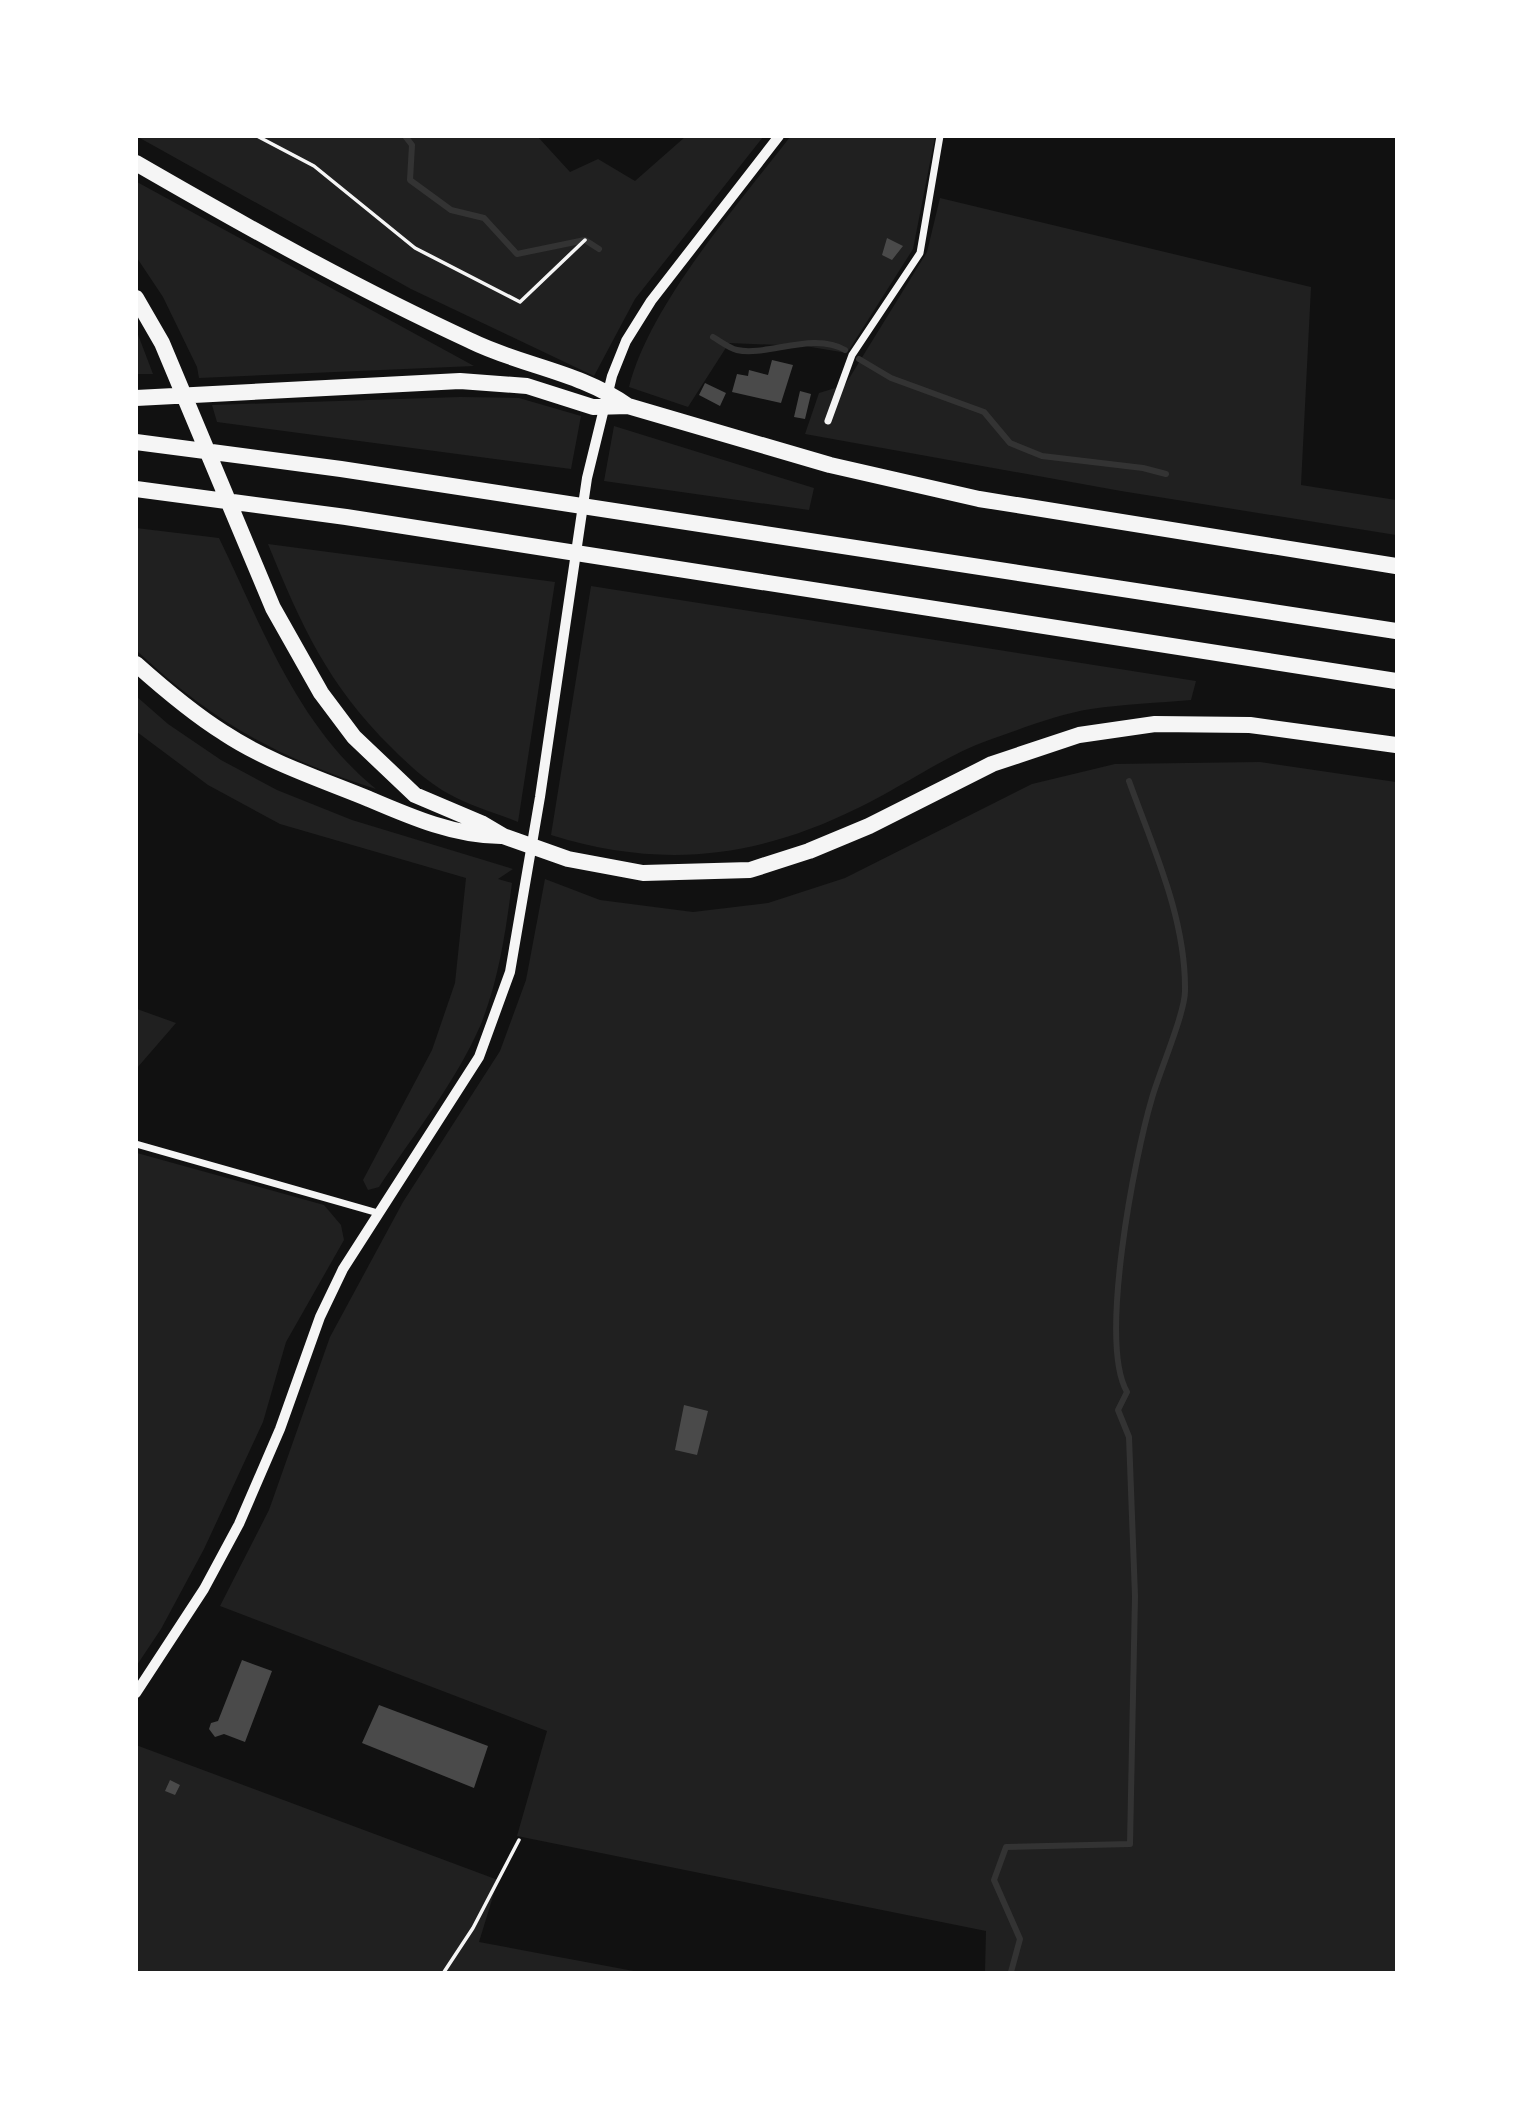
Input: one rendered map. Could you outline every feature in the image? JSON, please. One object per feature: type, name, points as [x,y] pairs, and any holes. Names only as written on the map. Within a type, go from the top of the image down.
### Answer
[{"type":"highway","points":[[136,163],[324,268],[473,343],[603,388],[628,406]]},
{"type":"highway","points":[[136,298],[162,343],[273,608],[321,693],[354,737],[415,795],[481,822],[503,836],[568,859],[643,873],[750,870],[809,851],[869,826],[992,764],[1079,735],[1155,724],[1250,725],[1396,745]]},
{"type":"highway","points":[[136,398],[460,381],[527,386],[593,407],[628,406],[839,467],[979,499],[1396,566]]},
{"type":"highway","points":[[136,442],[341,469],[1396,631]]},
{"type":"highway","points":[[136,489],[360,519],[1396,681]]},
{"type":"highway","points":[[136,664],[179,702],[226,735],[278,762],[405,814],[476,836],[503,836]]},
{"type":"street","points":[[136,1693],[191,1611],[239,1524],[280,1429],[320,1317],[343,1269],[479,1057],[510,972],[595,442],[612,376],[626,341],[652,301],[779,136]]},
{"type":"street","points":[[828,421],[852,355],[920,253],[940,136]]},
{"type":"street","points":[[136,1144],[378,1213]]},
{"type":"path","points":[[257,136],[314,166],[415,248],[520,302],[585,240]]},
{"type":"path","points":[[444,1972],[473,1928],[519,1840]]},
{"type":"shaded area","points":[[138,137],[538,137],[570,172],[598,159],[635,181],[685,137],[763,137],[635,299],[594,376],[411,289]]},
{"type":"shaded area","points":[[790,137],[935,137],[913,249],[847,353],[805,346],[729,343],[688,407],[629,387],[640,355],[675,290],[721,225]]},
{"type":"shaded area","points":[[137,182],[474,366],[199,378],[197,367],[163,297],[137,258]]},
{"type":"shaded area","points":[[940,198],[1311,287],[1301,485],[1396,500],[1396,535],[1121,491],[805,434],[819,393],[845,385],[927,252]]},
{"type":"shaded area","points":[[137,332],[153,374],[137,374]]},
{"type":"shaded area","points":[[460,397],[519,398],[581,416],[571,469],[217,422],[212,405]]},
{"type":"shaded area","points":[[614,426],[814,488],[809,510],[604,481]]},
{"type":"shaded area","points":[[136,528],[219,538],[267,640],[303,705],[349,764],[376,789],[307,764],[247,735],[192,698],[137,651]]},
{"type":"shaded area","points":[[268,544],[555,582],[518,822],[466,802],[441,789],[411,767],[369,724],[318,653]]},
{"type":"shaded area","points":[[591,586],[1196,681],[1191,700],[1078,711],[989,740],[956,754],[858,808],[782,839],[744,848],[669,855],[591,846],[551,835]]},
{"type":"shaded area","points":[[136,696],[168,724],[221,760],[277,790],[352,820],[513,869],[498,879],[512,883],[497,972],[481,1024],[447,1087],[379,1187],[368,1190],[363,1180],[432,1050],[455,983],[466,878],[280,824],[208,785],[137,732]]},
{"type":"shaded area","points":[[1260,762],[1396,782],[1396,1972],[985,1972],[986,1931],[517,1836],[547,1731],[220,1606],[269,1510],[330,1337],[403,1202],[500,1051],[526,980],[545,879],[600,900],[693,912],[768,903],[845,878],[1032,784],[1115,764]]},
{"type":"shaded area","points":[[136,1009],[176,1023],[137,1068]]},
{"type":"shaded area","points":[[137,1153],[324,1205],[341,1225],[344,1240],[286,1342],[263,1422],[204,1549],[161,1629],[137,1665]]},
{"type":"shaded area","points":[[136,1745],[498,1880],[479,1942],[639,1972],[137,1972]]},
{"type":"building","points":[[887,238],[903,246],[892,260],[882,255]]},
{"type":"building","points":[[772,360],[793,365],[781,403],[732,392],[737,374],[748,376],[749,370],[768,375]]},
{"type":"building","points":[[705,383],[726,393],[720,406],[699,395]]},
{"type":"building","points":[[800,391],[811,394],[805,419],[794,417]]},
{"type":"building","points":[[684,1405],[708,1411],[697,1455],[675,1450]]},
{"type":"building","points":[[242,1660],[272,1671],[245,1742],[224,1734],[215,1737],[209,1729],[211,1723],[218,1721]]},
{"type":"building","points":[[379,1705],[488,1746],[474,1788],[362,1743]]},
{"type":"building","points":[[170,1780],[180,1785],[175,1795],[165,1791]]},
{"type":"waterway","points":[[405,136],[412,145],[410,180],[451,210],[484,218],[517,254],[585,240],[599,249]]},
{"type":"waterway","points":[[713,337],[734,349],[749,351],[805,343],[833,345],[845,350]]},
{"type":"waterway","points":[[859,359],[891,378],[984,412],[1010,443],[1042,456],[1143,468],[1166,474]]},
{"type":"waterway","points":[[1011,1972],[1020,1939],[994,1880],[1006,1847],[1130,1844],[1135,1596],[1129,1437],[1118,1410],[1127,1392],[1119,1367],[1116,1333],[1118,1292],[1129,1203],[1145,1125],[1155,1087],[1181,1013],[1185,991],[1184,964],[1174,910],[1129,781]]}]
